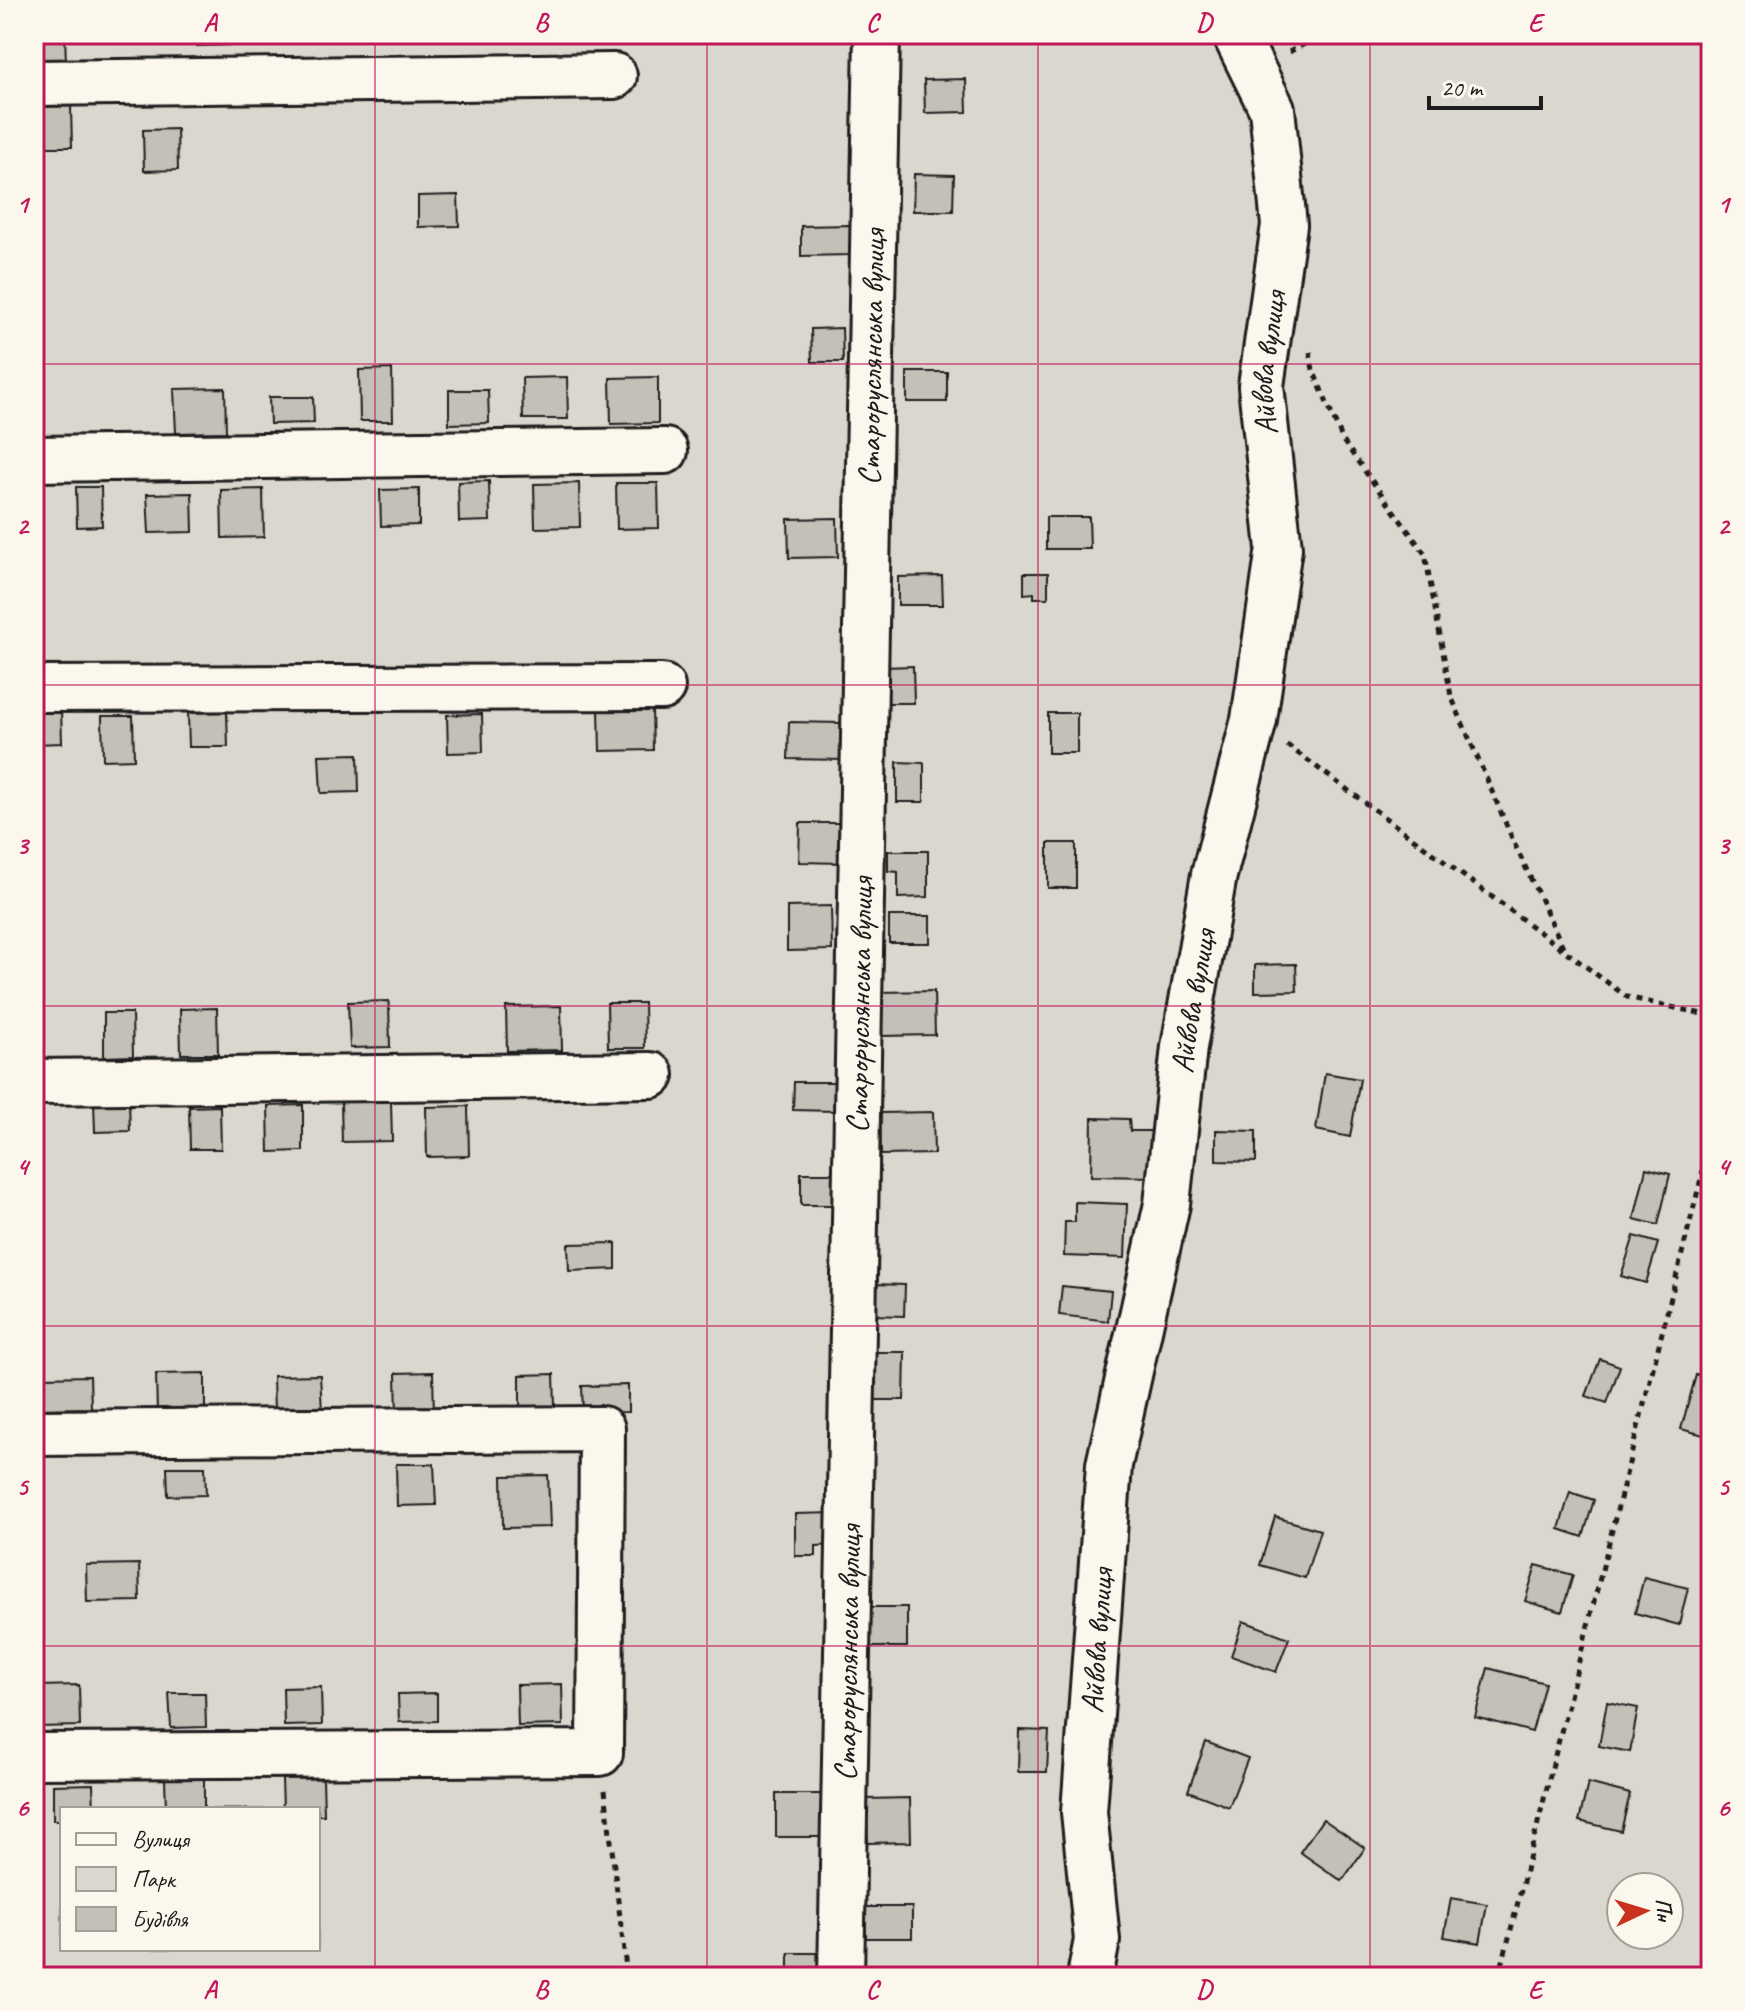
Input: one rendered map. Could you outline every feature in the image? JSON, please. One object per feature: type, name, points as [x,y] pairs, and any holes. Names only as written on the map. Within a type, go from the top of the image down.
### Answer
[{"type":"street","name":"Староруслянська вулиця","points":[[841,1977],[877,34]]},
{"type":"street","name":"Айвова вулиця","points":[[1090,1977],[1097,1940],[1084,1812],[1109,1465],[1167,1204],[1184,1047],[1214,875],[1254,720],[1279,548],[1261,386],[1284,225],[1272,109],[1235,34]]},
{"type":"street","points":[[34,83],[614,76]]},
{"type":"street","points":[[34,459],[665,451]]},
{"type":"street","points":[[34,689],[662,687]]},
{"type":"street","points":[[34,1082],[651,1075]]},
{"type":"street","points":[[34,1433],[602,1429],[600,1753],[34,1756]]},
{"type":"path","points":[[1308,342],[1313,370],[1343,441],[1425,554],[1451,696],[1565,951]]},
{"type":"path","points":[[1254,720],[1627,997],[1711,1016]]},
{"type":"path","points":[[1499,1977],[1711,1139]]},
{"type":"path","points":[[600,1753],[627,1977]]},
{"type":"green space","points":[[34,34],[1711,34],[1711,1977],[34,1977]]},
{"type":"building","points":[[36,34],[65,34],[66,63],[37,63]]},
{"type":"building","points":[[197,34],[231,34],[231,45],[197,46]]},
{"type":"building","points":[[966,79],[967,112],[925,113],[924,80]]},
{"type":"building","points":[[71,106],[72,147],[34,147],[34,107]]},
{"type":"building","points":[[177,129],[178,170],[144,171],[143,130]]},
{"type":"building","points":[[914,174],[954,175],[953,211],[913,211]]},
{"type":"building","points":[[458,195],[459,226],[418,227],[418,196]]},
{"type":"building","points":[[851,225],[851,255],[801,256],[801,226]]},
{"type":"building","points":[[842,328],[843,362],[812,362],[811,329]]},
{"type":"building","points":[[392,369],[393,421],[360,421],[359,370]]},
{"type":"building","points":[[907,372],[947,372],[947,402],[907,402]]},
{"type":"building","points":[[567,377],[568,419],[523,419],[522,378]]},
{"type":"building","points":[[658,377],[658,423],[611,424],[610,378]]},
{"type":"building","points":[[225,388],[226,432],[176,433],[174,389]]},
{"type":"building","points":[[449,390],[488,390],[489,423],[449,424]]},
{"type":"building","points":[[269,397],[313,397],[314,423],[270,424]]},
{"type":"building","points":[[489,481],[490,521],[459,522],[458,482]]},
{"type":"building","points":[[579,483],[580,527],[535,528],[534,484]]},
{"type":"building","points":[[616,483],[658,483],[659,528],[617,529]]},
{"type":"building","points":[[76,487],[101,487],[102,526],[77,527]]},
{"type":"building","points":[[263,489],[264,537],[222,538],[221,490]]},
{"type":"building","points":[[419,489],[419,525],[381,526],[380,490]]},
{"type":"building","points":[[192,493],[193,532],[149,533],[147,494]]},
{"type":"building","points":[[1046,517],[1089,517],[1090,549],[1046,549]]},
{"type":"building","points":[[837,518],[838,557],[789,558],[788,519]]},
{"type":"building","points":[[1024,573],[1048,573],[1048,598],[1034,598],[1034,593],[1024,594]]},
{"type":"building","points":[[942,576],[943,605],[898,605],[898,577]]},
{"type":"building","points":[[913,666],[914,703],[882,703],[882,667]]},
{"type":"building","points":[[61,709],[62,743],[34,744],[34,710]]},
{"type":"building","points":[[652,709],[653,750],[600,751],[599,710]]},
{"type":"building","points":[[227,712],[228,747],[189,747],[188,713]]},
{"type":"building","points":[[1048,713],[1077,713],[1077,753],[1048,753]]},
{"type":"building","points":[[482,714],[483,752],[448,753],[447,715]]},
{"type":"building","points":[[102,716],[133,716],[134,759],[103,760]]},
{"type":"building","points":[[789,722],[843,723],[843,760],[788,759]]},
{"type":"building","points":[[358,754],[359,792],[321,793],[319,755]]},
{"type":"building","points":[[897,762],[924,763],[924,802],[897,802]]},
{"type":"building","points":[[800,823],[843,823],[843,863],[799,862]]},
{"type":"building","points":[[1048,843],[1076,843],[1076,888],[1048,888]]},
{"type":"building","points":[[888,851],[928,851],[928,897],[898,898],[898,872],[888,871]]},
{"type":"building","points":[[831,906],[832,950],[787,951],[787,907]]},
{"type":"building","points":[[889,916],[930,916],[930,943],[889,943]]},
{"type":"building","points":[[1296,964],[1297,991],[1255,992],[1255,965]]},
{"type":"building","points":[[934,991],[935,1035],[881,1036],[879,992]]},
{"type":"building","points":[[389,1001],[390,1047],[350,1048],[348,1002]]},
{"type":"building","points":[[607,1003],[644,1003],[645,1048],[608,1048]]},
{"type":"building","points":[[561,1006],[562,1050],[507,1051],[506,1007]]},
{"type":"building","points":[[217,1008],[218,1054],[181,1054],[180,1009]]},
{"type":"building","points":[[104,1013],[132,1013],[133,1056],[104,1057]]},
{"type":"building","points":[[1325,1073],[1360,1079],[1350,1137],[1316,1130]]},
{"type":"building","points":[[794,1082],[835,1082],[835,1111],[793,1110]]},
{"type":"building","points":[[391,1101],[392,1141],[342,1142],[341,1102]]},
{"type":"building","points":[[94,1102],[129,1102],[130,1131],[95,1132]]},
{"type":"building","points":[[303,1105],[303,1151],[269,1152],[268,1106]]},
{"type":"building","points":[[220,1106],[221,1149],[190,1149],[189,1107]]},
{"type":"building","points":[[468,1106],[469,1156],[427,1157],[426,1107]]},
{"type":"building","points":[[933,1112],[934,1154],[881,1155],[880,1113]]},
{"type":"building","points":[[1092,1118],[1129,1119],[1130,1131],[1155,1131],[1155,1177],[1091,1176]]},
{"type":"building","points":[[1216,1130],[1256,1131],[1256,1162],[1216,1161]]},
{"type":"building","points":[[1646,1168],[1670,1174],[1658,1225],[1634,1219]]},
{"type":"building","points":[[801,1173],[838,1173],[838,1205],[801,1205]]},
{"type":"building","points":[[1075,1202],[1127,1204],[1125,1258],[1064,1256],[1065,1222],[1075,1222]]},
{"type":"building","points":[[1634,1236],[1658,1243],[1646,1283],[1621,1276]]},
{"type":"building","points":[[616,1243],[616,1269],[569,1271],[568,1244]]},
{"type":"building","points":[[873,1284],[905,1285],[904,1316],[872,1315]]},
{"type":"building","points":[[1062,1286],[1111,1291],[1108,1321],[1059,1315]]},
{"type":"building","points":[[872,1352],[905,1352],[904,1400],[872,1400]]},
{"type":"building","points":[[1600,1359],[1620,1366],[1607,1403],[1586,1396]]},
{"type":"building","points":[[433,1372],[434,1416],[397,1417],[396,1373]]},
{"type":"building","points":[[205,1373],[205,1411],[157,1412],[156,1374]]},
{"type":"building","points":[[554,1374],[555,1406],[520,1406],[520,1375]]},
{"type":"building","points":[[320,1375],[322,1411],[274,1413],[273,1376]]},
{"type":"building","points":[[1696,1375],[1711,1380],[1711,1437],[1681,1429]]},
{"type":"building","points":[[90,1376],[91,1408],[42,1409],[41,1377]]},
{"type":"building","points":[[628,1385],[628,1412],[583,1413],[582,1386]]},
{"type":"building","points":[[396,1464],[434,1464],[436,1505],[397,1506]]},
{"type":"building","points":[[167,1467],[205,1467],[206,1495],[168,1496]]},
{"type":"building","points":[[548,1475],[550,1527],[503,1528],[502,1476]]},
{"type":"building","points":[[1570,1492],[1594,1500],[1583,1537],[1559,1529]]},
{"type":"building","points":[[835,1513],[836,1545],[816,1546],[816,1556],[795,1556],[795,1514]]},
{"type":"building","points":[[1275,1517],[1320,1530],[1305,1578],[1260,1565]]},
{"type":"building","points":[[139,1564],[140,1601],[87,1602],[86,1565]]},
{"type":"building","points":[[1536,1565],[1573,1575],[1562,1612],[1525,1601]]},
{"type":"building","points":[[1644,1577],[1688,1588],[1679,1625],[1635,1613]]},
{"type":"building","points":[[867,1607],[907,1607],[907,1647],[868,1647]]},
{"type":"building","points":[[1243,1621],[1289,1638],[1276,1672],[1231,1656]]},
{"type":"building","points":[[1488,1668],[1545,1683],[1532,1732],[1475,1717]]},
{"type":"building","points":[[562,1684],[563,1725],[518,1726],[517,1685]]},
{"type":"building","points":[[79,1685],[80,1726],[39,1727],[38,1686]]},
{"type":"building","points":[[321,1687],[322,1725],[284,1726],[283,1688]]},
{"type":"building","points":[[169,1693],[205,1693],[206,1727],[171,1728]]},
{"type":"building","points":[[437,1693],[437,1721],[399,1722],[398,1694]]},
{"type":"building","points":[[1607,1702],[1638,1708],[1630,1752],[1599,1746]]},
{"type":"building","points":[[1019,1730],[1049,1731],[1047,1772],[1018,1772]]},
{"type":"building","points":[[1206,1742],[1248,1758],[1229,1807],[1188,1791]]},
{"type":"building","points":[[204,1778],[204,1807],[166,1807],[165,1779]]},
{"type":"building","points":[[323,1778],[324,1815],[320,1815],[320,1807],[283,1807],[282,1779]]},
{"type":"building","points":[[1588,1783],[1630,1794],[1621,1831],[1579,1821]]},
{"type":"building","points":[[93,1784],[94,1807],[60,1807],[60,1820],[53,1820],[53,1785]]},
{"type":"building","points":[[776,1794],[829,1794],[829,1837],[776,1837]]},
{"type":"building","points":[[910,1798],[911,1842],[868,1843],[866,1799]]},
{"type":"building","points":[[1323,1819],[1365,1848],[1342,1881],[1300,1852]]},
{"type":"building","points":[[1451,1898],[1487,1904],[1480,1943],[1444,1937]]},
{"type":"building","points":[[865,1907],[912,1907],[912,1938],[866,1938]]},
{"type":"building","points":[[789,1953],[824,1953],[824,1977],[789,1977]]}]
